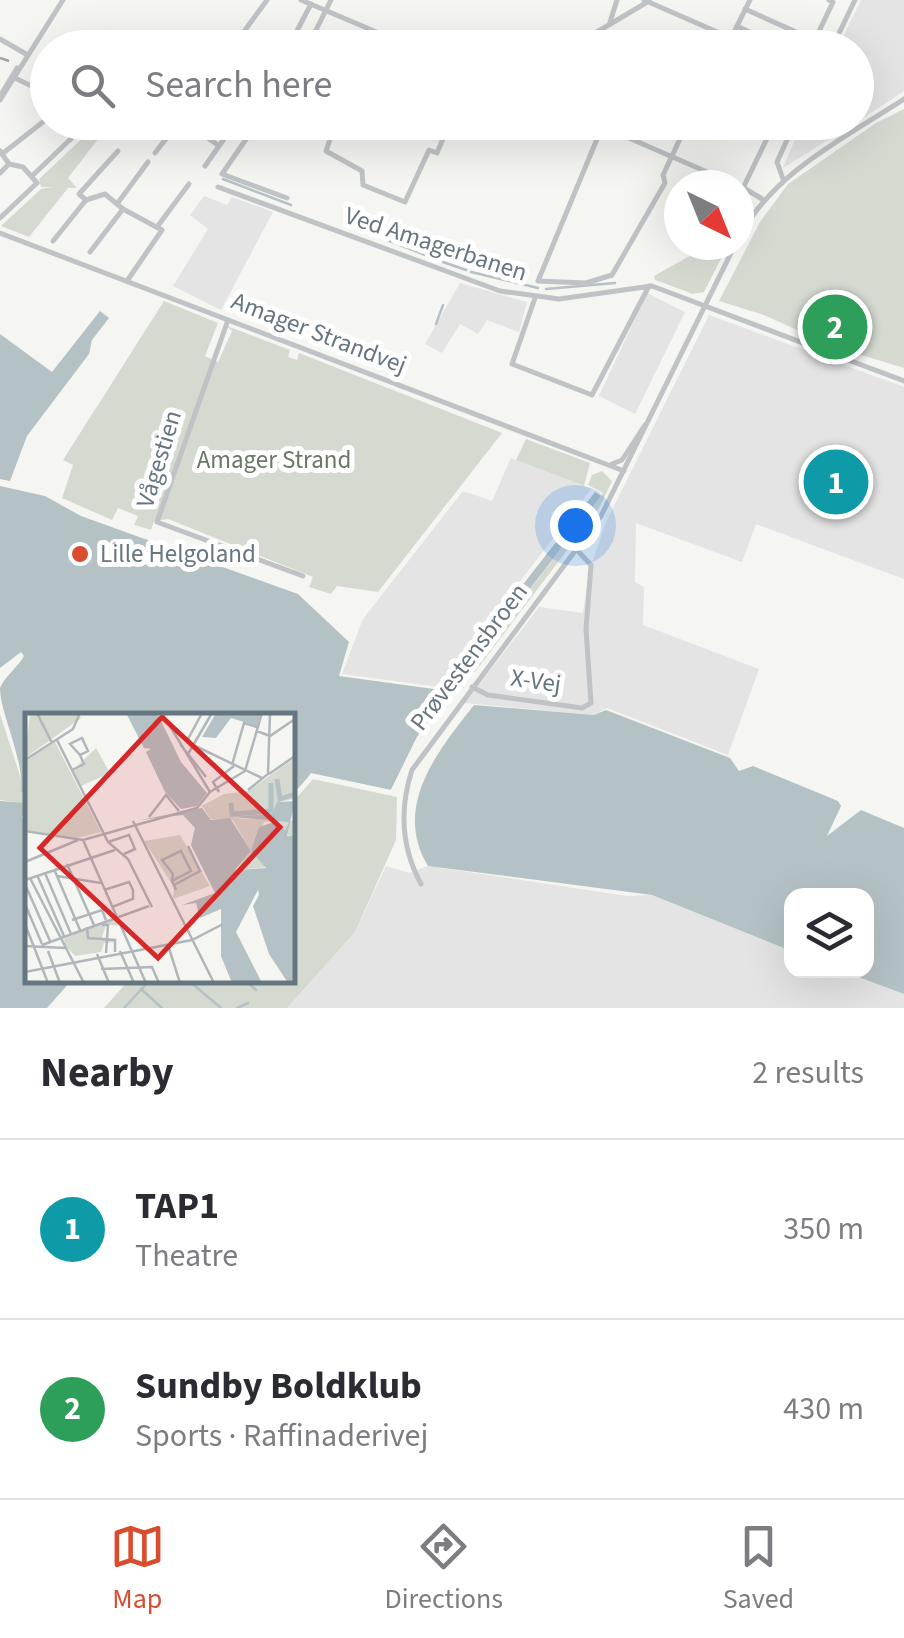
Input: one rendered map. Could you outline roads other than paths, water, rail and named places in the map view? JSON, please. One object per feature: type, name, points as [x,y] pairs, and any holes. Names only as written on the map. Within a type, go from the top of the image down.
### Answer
[{"type":"street","points":[[42,30],[62,0]]},
{"type":"street","points":[[245,30],[267,0]]},
{"type":"street","points":[[302,0],[372,30]]},
{"type":"street","points":[[315,30],[331,0]]},
{"type":"street","points":[[610,24],[616,0]]},
{"type":"street","points":[[734,30],[750,0]]},
{"type":"street","points":[[841,30],[855,0]]},
{"type":"street","points":[[600,30],[647,1],[712,30]]},
{"type":"street","points":[[818,30],[831,1]]},
{"type":"street","points":[[297,30],[311,4]]},
{"type":"street","points":[[745,9],[785,30]]},
{"type":"street","points":[[736,26],[744,30]]},
{"type":"street","points":[[0,40],[23,60]]},
{"type":"street","points":[[1,95],[30,49]]},
{"type":"street","points":[[15,75],[30,84]]},
{"type":"street","points":[[874,119],[904,99]]},
{"type":"street","points":[[0,218],[37,183],[23,167],[10,164],[1,153],[30,131]]},
{"type":"street","points":[[32,176],[70,140]]},
{"type":"street","points":[[155,154],[167,140]]},
{"type":"street","points":[[210,140],[219,146]]},
{"type":"street","points":[[204,166],[223,140]]},
{"type":"street","points":[[246,140],[222,174],[287,198]]},
{"type":"street","points":[[330,140],[326,151],[362,171],[363,185],[405,202],[429,150],[437,153],[442,140]]},
{"type":"street","points":[[597,140],[538,282],[586,283],[612,275],[665,182],[663,175],[679,140]]},
{"type":"street","points":[[633,140],[703,170]]},
{"type":"street","points":[[749,170],[765,140]]},
{"type":"street","points":[[782,179],[777,162],[787,140]]},
{"type":"street","points":[[754,213],[782,179],[841,140]]},
{"type":"street","points":[[86,200],[79,194],[118,150]]},
{"type":"street","points":[[90,252],[148,162]]},
{"type":"street","points":[[0,173],[10,164]]},
{"type":"street","points":[[157,227],[189,184]]},
{"type":"street","name":"Ved Amagerbanen","points":[[218,187],[474,284],[535,298],[594,297],[649,286]]},
{"type":"street","points":[[52,241],[86,200],[105,194],[162,230],[127,282]]},
{"type":"street","points":[[754,195],[762,200]]},
{"type":"street","name":"Amager Strandvej","points":[[0,234],[624,470]]},
{"type":"street","points":[[608,464],[622,460],[647,423],[727,260]]},
{"type":"street","points":[[535,298],[512,364],[592,395],[649,286],[904,381]]},
{"type":"street","name":"Vågestien","points":[[228,320],[157,522],[303,576]]},
{"type":"street","name":"Prøvestensbroen","points":[[422,884],[404,838],[407,787],[420,755],[601,516],[647,423]]},
{"type":"street","name":"X-Vej","points":[[472,687],[488,695],[582,708],[594,700],[586,629],[591,564],[576,549]]},
{"type":"waterway","points":[[223,179],[291,205]]},
{"type":"waterway","points":[[387,240],[438,260]]},
{"type":"waterway","points":[[443,262],[466,270]]},
{"type":"waterway","points":[[471,272],[538,288]]},
{"type":"waterway","points":[[546,289],[615,283]]},
{"type":"waterway","points":[[436,324],[443,305]]},
{"type":"waterway","points":[[124,1008],[147,983]]},
{"type":"waterway","points":[[191,983],[221,1008]]},
{"type":"waterway","points":[[248,983],[256,990]]},
{"type":"waterway","points":[[141,989],[162,1008]]},
{"type":"waterway","points":[[237,1008],[248,1003]]},
{"type":"railway","points":[[0,58],[9,61]]},
{"type":"place","name":"Sundby Boldklub","points":[[835,327]]},
{"type":"place","name":"TAP1","points":[[836,482]]},
{"type":"place","name":"Lille Helgoland","points":[[80,554]]},
{"type":"park label","name":"Amager Strand","points":[[274,460]]}]
